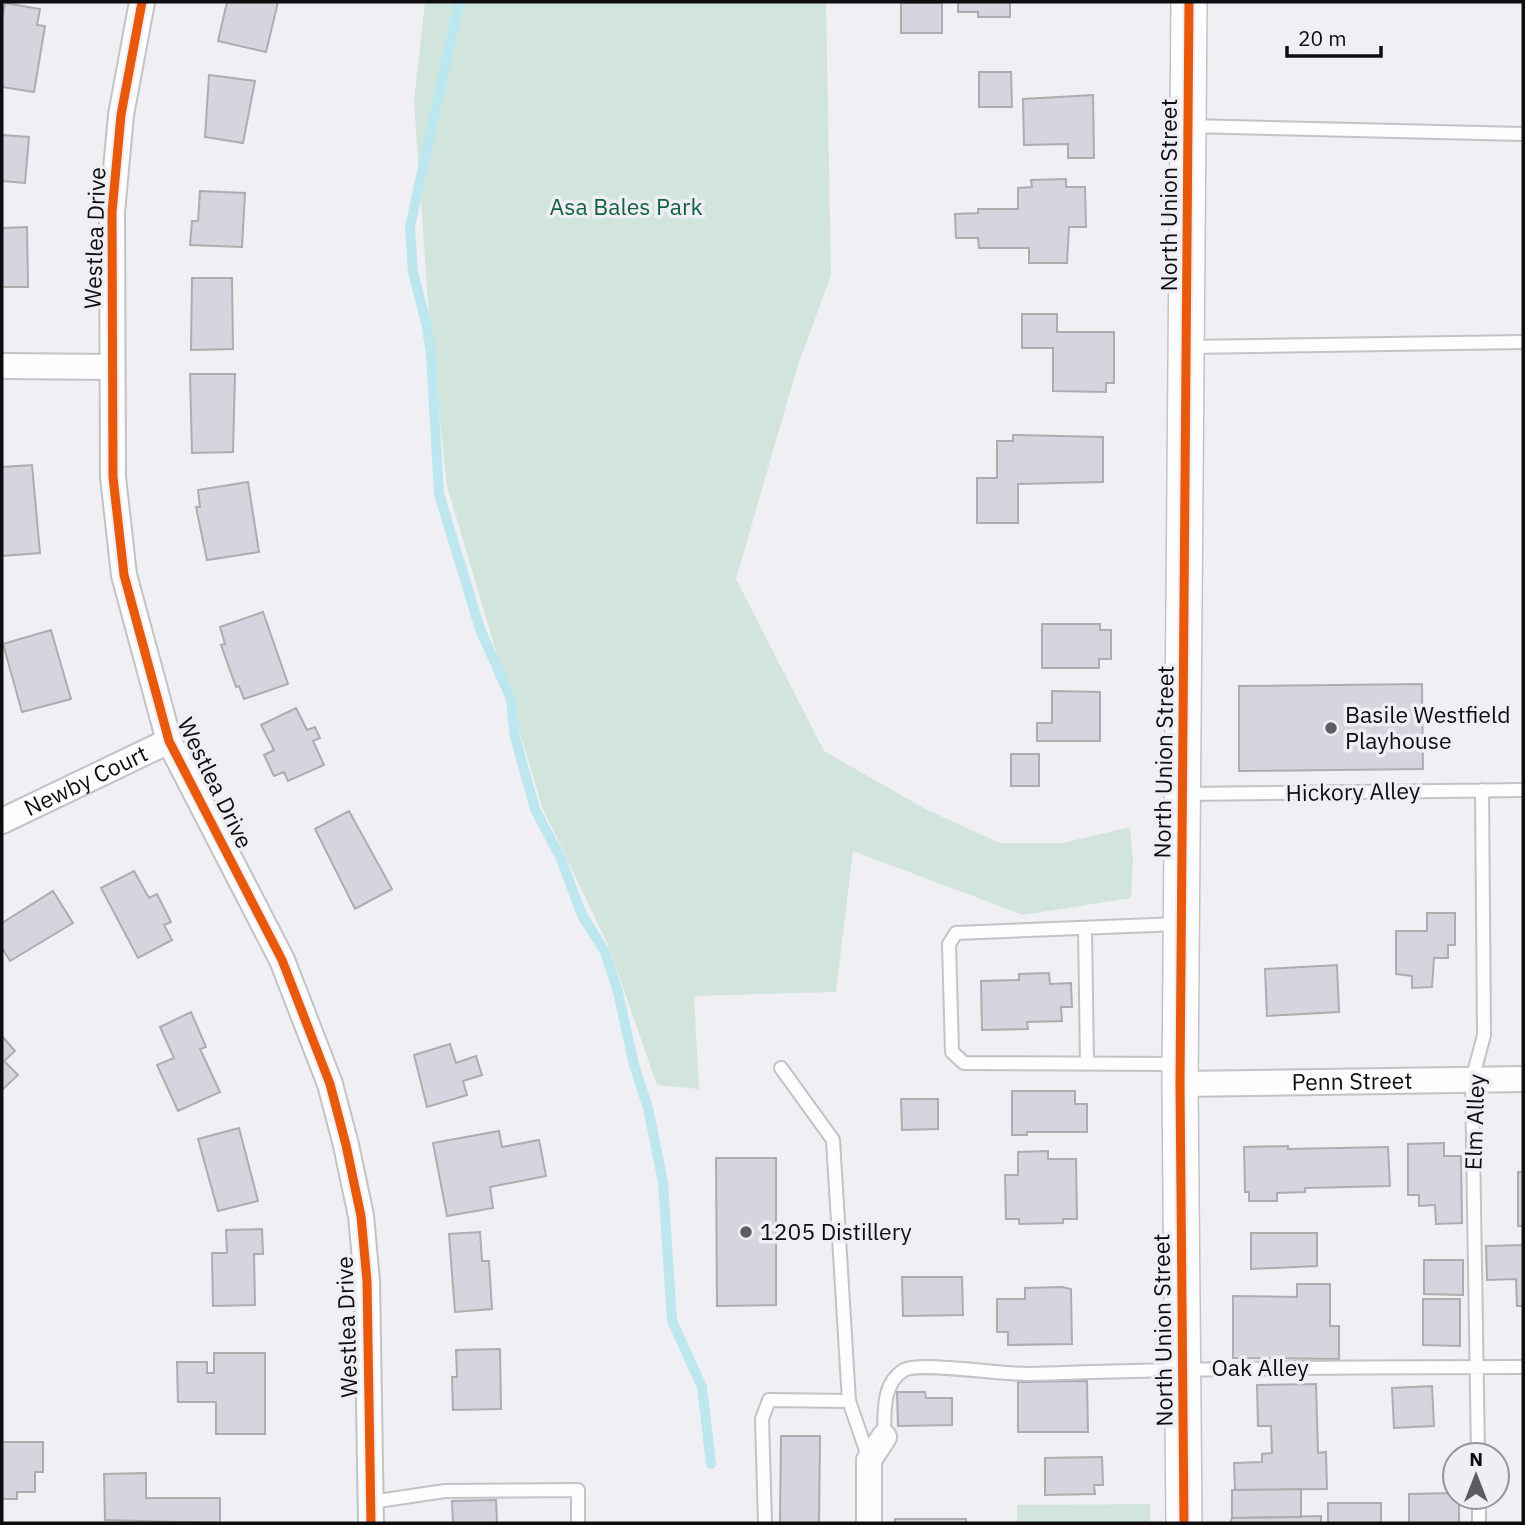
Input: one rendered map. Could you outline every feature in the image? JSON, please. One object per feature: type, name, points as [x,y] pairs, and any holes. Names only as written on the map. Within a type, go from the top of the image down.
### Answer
[{"type":"street","name":"Westlea Drive","points":[[142,2],[121,115],[111,212],[113,477],[124,575],[169,741],[282,960],[330,1084],[361,1216],[367,1282],[371,1513]]},
{"type":"street","name":"North Union Street","points":[[1184,1523],[1180,1074],[1189,2]]},
{"type":"street","points":[[2,366],[111,367]]},
{"type":"street","name":"Newby Court","points":[[2,821],[169,741]]},
{"type":"street","name":"Penn Street","points":[[1180,1074],[1523,1079]]},
{"type":"street","points":[[869,1523],[869,1460],[884,1437]]},
{"type":"lane","points":[[1189,126],[1523,134]]},
{"type":"lane","points":[[1187,347],[1523,342]]},
{"type":"lane","name":"Elm Alley","points":[[1478,1441],[1472,1080],[1484,1035],[1482,790]]},
{"type":"lane","name":"Hickory Alley","points":[[1182,794],[1523,790]]},
{"type":"lane","points":[[1180,1074],[1087,1063],[964,1063],[952,1052],[949,944],[956,933],[1181,924]]},
{"type":"lane","points":[[1085,928],[1087,1063]]},
{"type":"lane","points":[[781,1069],[833,1140],[849,1401],[869,1460]]},
{"type":"lane","name":"Oak Alley","points":[[884,1437],[886,1395],[893,1380],[906,1369],[927,1365],[1003,1375],[1182,1369],[1523,1367]]},
{"type":"lane","points":[[765,1523],[762,1419],[769,1400],[849,1401]]},
{"type":"lane","points":[[371,1513],[399,1500],[445,1491],[578,1490],[578,1523]]},
{"type":"green space","name":"Asa Bales Park","points":[[425,2],[826,2],[831,275],[797,368],[736,579],[824,751],[927,810],[1000,843],[1063,843],[1130,827],[1133,861],[1131,898],[1023,915],[853,851],[836,992],[694,996],[699,1089],[657,1085],[608,945],[542,807],[447,486],[428,303],[414,101]]},
{"type":"green space","points":[[1150,1504],[1150,1523],[1017,1523],[1017,1505]]},
{"type":"building","points":[[227,2],[278,2],[266,52],[218,41]]},
{"type":"building","points":[[958,2],[1010,2],[1010,17],[978,17],[978,12],[958,12]]},
{"type":"building","points":[[5,3],[40,9],[37,25],[45,26],[34,92],[2,87],[2,19]]},
{"type":"building","points":[[901,3],[942,3],[942,33],[901,33]]},
{"type":"building","points":[[979,72],[1011,72],[1012,107],[979,107]]},
{"type":"building","points":[[209,75],[255,81],[243,143],[205,137]]},
{"type":"building","points":[[1093,95],[1094,158],[1068,158],[1068,144],[1024,145],[1023,99]]},
{"type":"building","points":[[2,135],[29,137],[25,183],[2,181]]},
{"type":"building","points":[[1066,179],[1066,187],[1085,187],[1086,227],[1069,227],[1067,263],[1029,263],[1029,248],[979,248],[978,238],[956,238],[955,214],[978,213],[978,209],[1018,209],[1018,188],[1032,187],[1031,180]]},
{"type":"building","points":[[200,191],[245,193],[242,247],[190,245],[192,221],[198,221]]},
{"type":"building","points":[[27,227],[28,287],[2,287],[2,228]]},
{"type":"building","points":[[192,278],[232,278],[233,349],[191,350]]},
{"type":"building","points":[[1022,314],[1057,314],[1057,332],[1114,332],[1114,383],[1106,383],[1106,392],[1053,391],[1053,348],[1022,348]]},
{"type":"building","points":[[190,374],[235,374],[233,452],[192,453]]},
{"type":"building","points":[[1013,435],[1103,437],[1103,482],[1018,484],[1018,523],[977,523],[977,478],[997,478],[997,441],[1013,441]]},
{"type":"building","points":[[32,465],[40,553],[2,556],[2,467]]},
{"type":"building","points":[[248,482],[259,552],[207,560],[196,507],[200,507],[198,490]]},
{"type":"building","points":[[263,612],[288,684],[244,699],[239,686],[236,687],[221,645],[225,644],[220,627]]},
{"type":"building","points":[[1042,624],[1100,624],[1100,630],[1111,630],[1111,659],[1099,659],[1099,668],[1042,668]]},
{"type":"building","points":[[51,630],[71,699],[22,712],[3,644]]},
{"type":"building","name":"Basile Westfield Playhouse","points":[[1422,684],[1423,769],[1239,771],[1239,686]]},
{"type":"building","points":[[1052,691],[1100,692],[1100,741],[1037,741],[1037,723],[1052,723]]},
{"type":"building","points":[[296,708],[307,730],[315,727],[320,738],[313,741],[324,765],[288,781],[284,772],[274,776],[264,755],[274,750],[261,725]]},
{"type":"building","points":[[1011,754],[1039,754],[1039,786],[1011,786]]},
{"type":"building","points":[[349,811],[392,889],[355,909],[315,829]]},
{"type":"building","points":[[134,871],[149,898],[157,894],[171,922],[164,925],[172,940],[138,958],[101,888]]},
{"type":"building","points":[[53,891],[73,923],[10,961],[2,948],[2,923]]},
{"type":"building","points":[[1427,913],[1455,913],[1455,945],[1448,945],[1448,958],[1434,958],[1432,987],[1412,988],[1412,976],[1396,974],[1396,931],[1427,931]]},
{"type":"building","points":[[1337,965],[1339,1012],[1267,1016],[1265,969]]},
{"type":"building","points":[[1049,973],[1050,984],[1071,983],[1072,1007],[1061,1007],[1062,1021],[1027,1022],[1028,1029],[982,1030],[981,981],[1019,980],[1019,974]]},
{"type":"building","points":[[191,1012],[206,1047],[200,1049],[220,1092],[178,1111],[157,1065],[174,1058],[160,1027]]},
{"type":"building","points":[[2,1036],[15,1051],[4,1061],[18,1075],[2,1090]]},
{"type":"building","points":[[450,1044],[456,1063],[476,1056],[482,1075],[463,1081],[467,1095],[427,1107],[414,1055]]},
{"type":"building","points":[[1012,1091],[1075,1091],[1075,1104],[1087,1104],[1087,1132],[1027,1132],[1027,1135],[1012,1135]]},
{"type":"building","points":[[901,1099],[938,1099],[938,1129],[902,1130]]},
{"type":"building","points":[[239,1128],[258,1201],[218,1211],[198,1139]]},
{"type":"building","points":[[499,1131],[502,1147],[539,1140],[546,1176],[490,1187],[493,1208],[447,1216],[433,1143]]},
{"type":"building","points":[[1444,1143],[1444,1156],[1461,1156],[1462,1223],[1436,1224],[1435,1205],[1419,1206],[1419,1195],[1408,1195],[1408,1144]]},
{"type":"building","points":[[1288,1146],[1288,1149],[1388,1147],[1390,1186],[1305,1188],[1305,1192],[1277,1193],[1277,1201],[1249,1201],[1249,1192],[1245,1192],[1244,1147]]},
{"type":"building","points":[[1048,1151],[1048,1159],[1076,1159],[1077,1219],[1063,1219],[1063,1223],[1019,1224],[1019,1219],[1006,1219],[1005,1175],[1018,1175],[1018,1152]]},
{"type":"building","name":"1205 Distillery","points":[[716,1158],[776,1158],[776,1305],[717,1306]]},
{"type":"building","points":[[1518,1172],[1523,1172],[1523,1226],[1518,1226]]},
{"type":"building","points":[[262,1229],[263,1254],[254,1254],[255,1305],[213,1306],[212,1253],[227,1253],[226,1230]]},
{"type":"building","points":[[480,1232],[482,1261],[489,1261],[492,1309],[455,1312],[449,1234]]},
{"type":"building","points":[[1251,1233],[1317,1233],[1317,1266],[1251,1269]]},
{"type":"building","points":[[1523,1245],[1523,1306],[1517,1306],[1516,1279],[1487,1280],[1486,1246]]},
{"type":"building","points":[[1424,1260],[1463,1260],[1463,1295],[1424,1294]]},
{"type":"building","points":[[902,1277],[962,1277],[963,1315],[903,1316]]},
{"type":"building","points":[[1297,1284],[1330,1284],[1330,1326],[1339,1326],[1339,1359],[1233,1358],[1233,1296],[1297,1297]]},
{"type":"building","points":[[1025,1288],[1071,1289],[1072,1344],[1008,1345],[1008,1332],[997,1332],[997,1299],[1025,1299]]},
{"type":"building","points":[[1423,1299],[1460,1299],[1460,1346],[1423,1345]]},
{"type":"building","points":[[500,1349],[501,1409],[453,1410],[452,1377],[457,1377],[456,1350]]},
{"type":"building","points":[[214,1353],[265,1353],[265,1434],[216,1434],[216,1402],[178,1402],[177,1362],[207,1362],[207,1373],[214,1373]]},
{"type":"building","points":[[1087,1381],[1088,1432],[1018,1432],[1018,1382]]},
{"type":"building","points":[[1316,1384],[1318,1453],[1326,1452],[1327,1489],[1235,1490],[1234,1463],[1262,1462],[1262,1454],[1272,1453],[1271,1426],[1258,1426],[1257,1385]]},
{"type":"building","points":[[1432,1386],[1434,1426],[1394,1428],[1392,1388]]},
{"type":"building","points":[[897,1392],[925,1392],[926,1398],[952,1398],[952,1425],[898,1426]]},
{"type":"building","points":[[781,1436],[820,1436],[819,1523],[780,1523]]},
{"type":"building","points":[[2,1442],[43,1442],[43,1472],[35,1472],[35,1492],[17,1492],[17,1499],[2,1499]]},
{"type":"building","points":[[1102,1457],[1103,1485],[1094,1485],[1095,1494],[1045,1495],[1045,1458]]},
{"type":"building","points":[[146,1473],[146,1498],[220,1498],[220,1523],[105,1520],[104,1474]]},
{"type":"building","points":[[1301,1489],[1301,1517],[1232,1518],[1232,1490]]},
{"type":"building","points":[[1441,1493],[1441,1511],[1459,1511],[1459,1523],[1409,1523],[1409,1494]]},
{"type":"building","points":[[496,1500],[497,1523],[453,1523],[452,1501]]},
{"type":"building","points":[[1328,1503],[1381,1503],[1381,1523],[1328,1523]]},
{"type":"building","points":[[1321,1516],[1321,1523],[1230,1523],[1232,1518]]},
{"type":"building","points":[[895,1519],[966,1519],[966,1523],[895,1523]]},
{"type":"waterway","points":[[459,2],[410,227],[413,272],[431,355],[439,494],[480,629],[511,699],[515,737],[535,809],[561,859],[582,915],[605,952],[618,992],[634,1065],[648,1108],[663,1182],[672,1321],[702,1387],[711,1464]]},
{"type":"cycle path","points":[[142,2],[121,115],[112,212],[113,477],[124,575],[169,741],[282,960],[330,1084],[346,1145],[361,1216],[367,1281],[371,1523]]},
{"type":"cycle path","points":[[1184,1523],[1180,1084],[1189,2]]},
{"type":"place","name":"Basile Westfield Playhouse","points":[[1331,728]]},
{"type":"place","name":"1205 Distillery","points":[[746,1232]]}]
